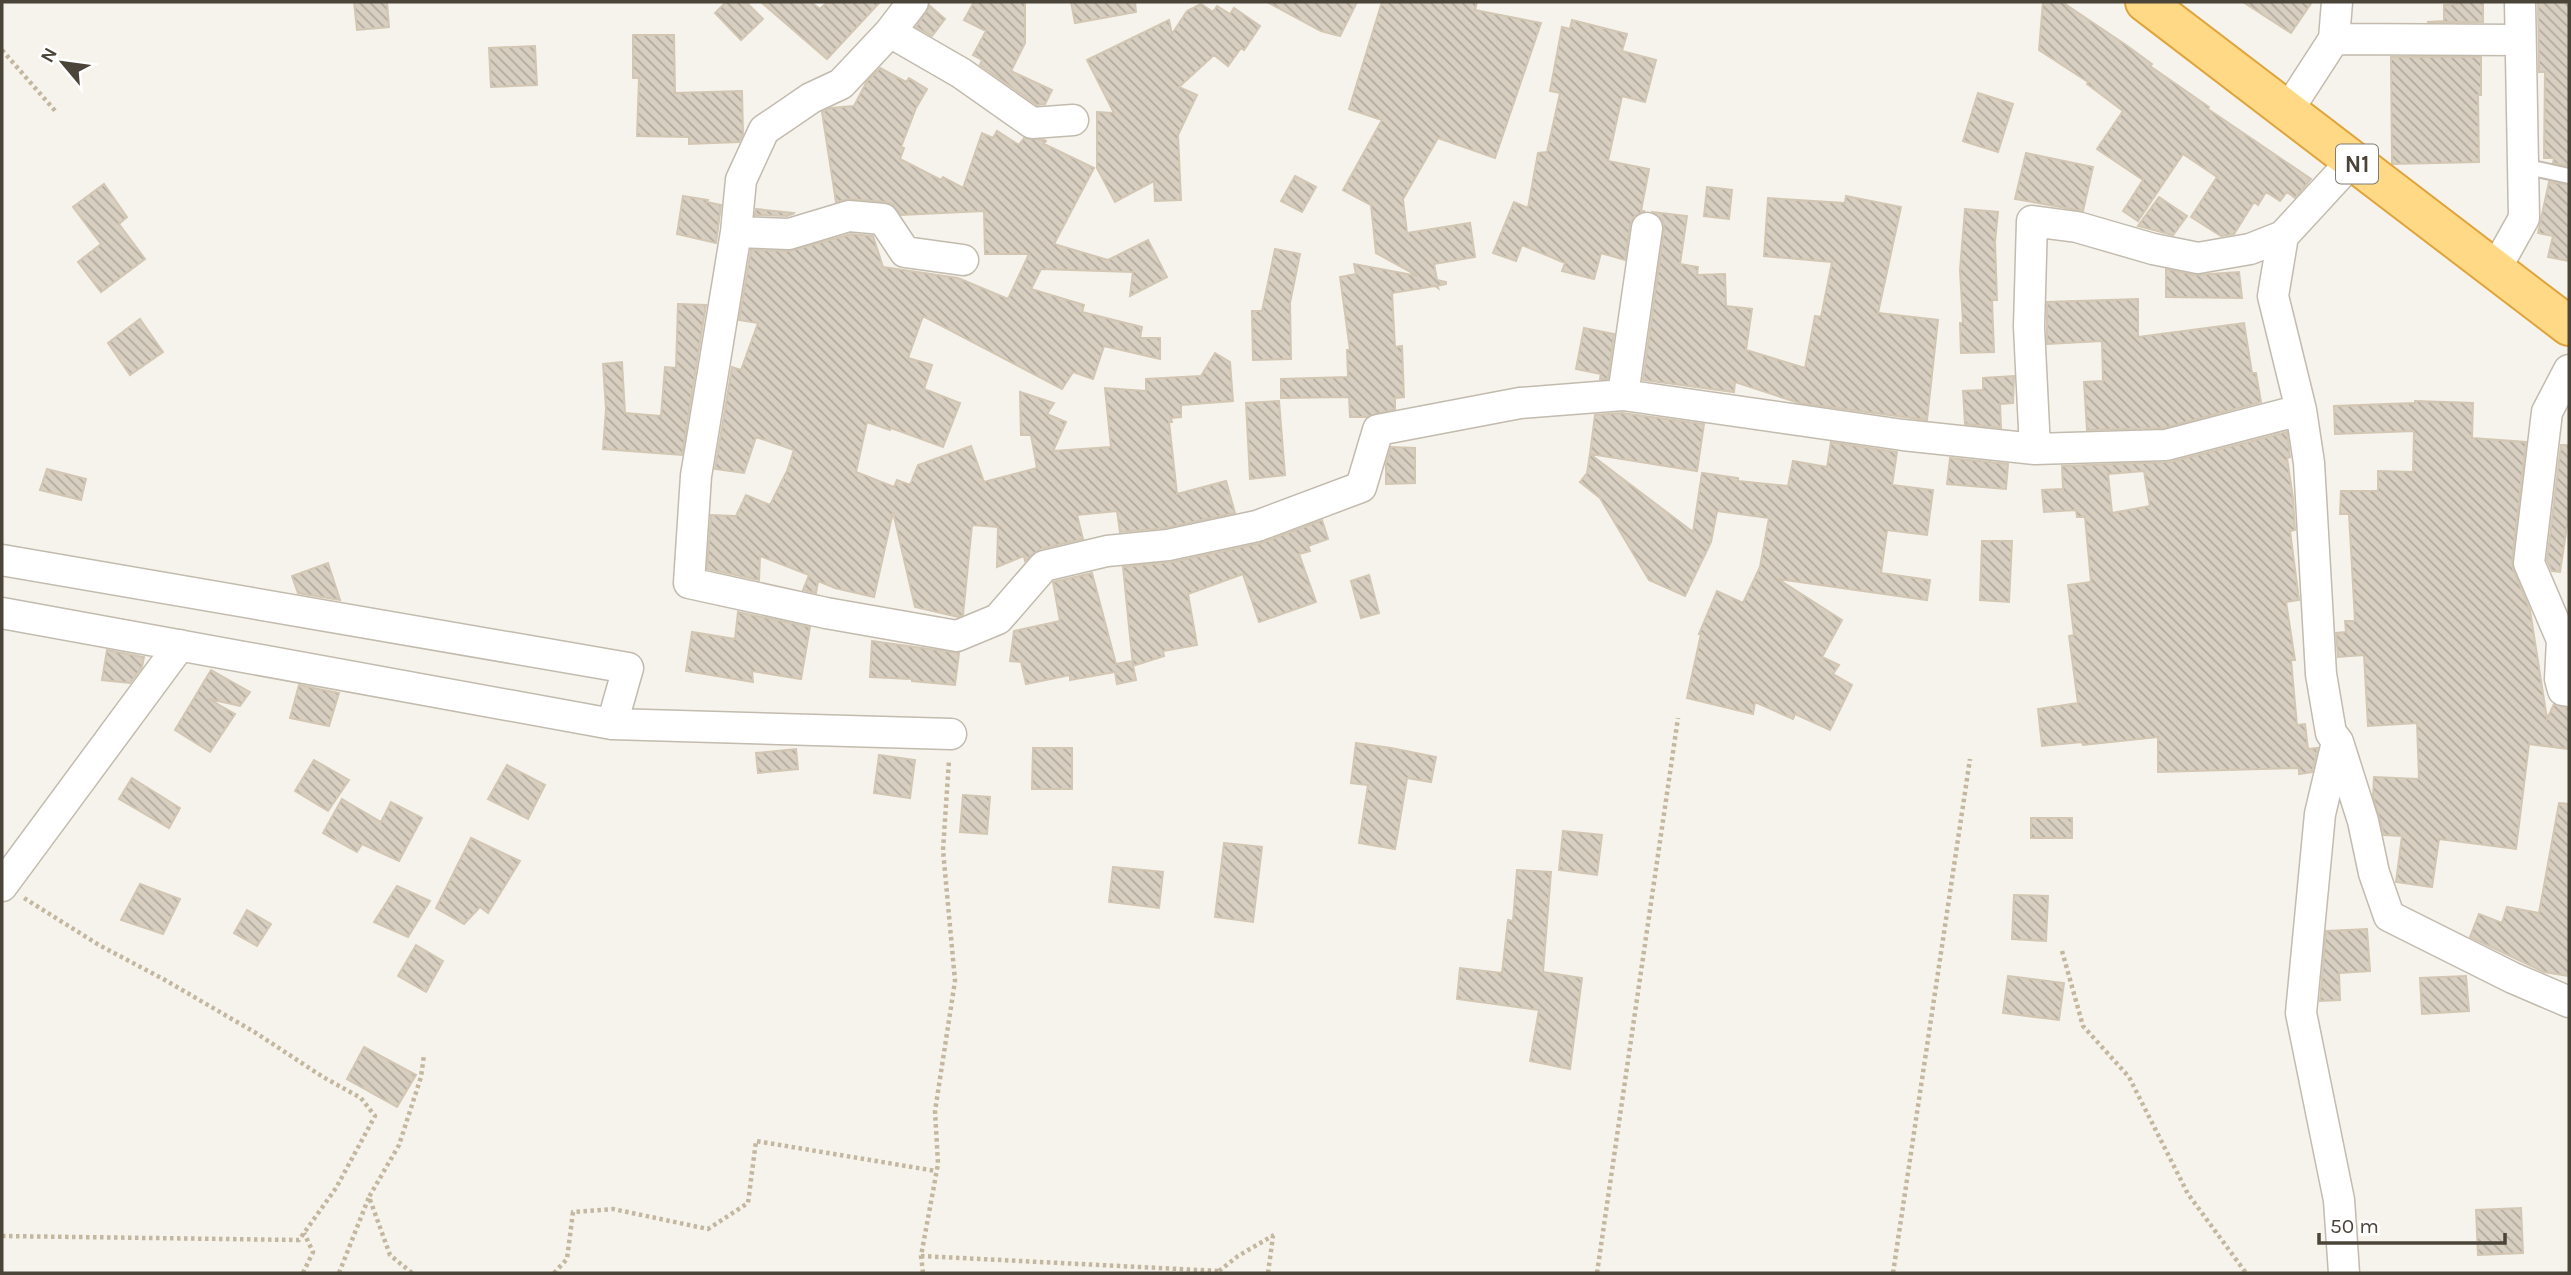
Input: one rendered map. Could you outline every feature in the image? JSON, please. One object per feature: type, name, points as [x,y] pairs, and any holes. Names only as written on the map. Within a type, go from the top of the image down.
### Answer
[{"type":"highway","name":"N1","points":[[2145,2],[2569,326]]},
{"type":"street","points":[[913,2],[890,32],[841,84],[811,98],[764,130],[741,180],[736,232],[696,476],[689,583],[826,613],[957,636],[998,619],[1044,566],[1107,551],[1168,545],[1257,526],[1361,487],[1378,430],[1520,403],[1623,395],[1903,435],[2035,449],[2166,445],[2301,410]]},
{"type":"street","points":[[2288,110],[2334,38],[2337,2]]},
{"type":"street","points":[[2495,270],[2524,218],[2520,2]]},
{"type":"street","points":[[890,32],[961,73],[1032,123],[1073,120]]},
{"type":"street","points":[[2334,38],[2520,40]]},
{"type":"street","points":[[2035,449],[2029,327],[2032,221],[2077,227],[2153,249],[2198,258],[2250,249],[2283,236],[2353,160]]},
{"type":"street","points":[[736,232],[789,234],[849,216],[883,219],[905,252],[962,260]]},
{"type":"street","points":[[1623,395],[1647,228]]},
{"type":"street","points":[[2283,236],[2273,296],[2301,410],[2309,463],[2321,674],[2331,733],[2337,742],[2363,821],[2374,873],[2389,916],[2513,978],[2569,1002]]},
{"type":"street","points":[[2569,370],[2547,412],[2529,563],[2562,640],[2560,679],[2563,690],[2569,691]]},
{"type":"street","points":[[2,560],[628,668],[612,724]]},
{"type":"street","points":[[2,612],[612,724],[951,734]]},
{"type":"street","points":[[2,886],[180,645]]},
{"type":"street","points":[[2337,742],[2320,814],[2301,1013],[2339,1200],[2344,1273]]},
{"type":"lane","points":[[2523,166],[2569,176]]},
{"type":"path","points":[[2,50],[57,113]]},
{"type":"path","points":[[1597,1273],[1678,718]]},
{"type":"path","points":[[923,1273],[921,1256],[936,1171],[935,1111],[956,981],[943,850],[951,734]]},
{"type":"path","points":[[1893,1273],[1970,759]]},
{"type":"path","points":[[2,886],[99,945],[165,979],[256,1033],[360,1098],[376,1116],[336,1188],[299,1240],[2,1236]]},
{"type":"path","points":[[2062,951],[2082,1026],[2129,1077],[2188,1194],[2246,1273]]},
{"type":"path","points":[[339,1273],[369,1196],[399,1145],[421,1077],[424,1055]]},
{"type":"path","points":[[554,1273],[567,1259],[573,1212],[613,1209],[709,1229],[747,1203],[756,1141],[936,1171]]},
{"type":"path","points":[[369,1196],[390,1255],[412,1273]]},
{"type":"path","points":[[303,1273],[313,1252],[304,1233]]},
{"type":"path","points":[[921,1256],[1218,1272],[1238,1256],[1273,1235],[1268,1273]]},
{"type":"building","points":[[354,2],[387,2],[389,27],[357,30]]},
{"type":"building","points":[[726,2],[746,2],[763,19],[741,40],[715,13]]},
{"type":"building","points":[[761,2],[811,2],[820,9],[827,2],[880,2],[827,59]]},
{"type":"building","points":[[974,2],[1025,2],[1025,43],[1011,71],[1052,90],[1045,104],[1037,105],[980,65],[982,60],[973,55],[986,31],[964,20]]},
{"type":"building","points":[[1071,2],[1135,2],[1136,12],[1075,23]]},
{"type":"building","points":[[1267,2],[1357,2],[1340,36],[1321,31]]},
{"type":"building","points":[[1382,2],[1477,2],[1475,10],[1541,23],[1495,158],[1438,138],[1403,199],[1407,233],[1470,223],[1475,257],[1434,264],[1437,280],[1446,282],[1437,286],[1438,288],[1435,286],[1392,293],[1395,347],[1402,346],[1404,397],[1395,398],[1395,409],[1367,417],[1350,417],[1349,397],[1281,398],[1281,379],[1348,377],[1347,350],[1350,350],[1340,277],[1356,274],[1354,264],[1418,276],[1376,253],[1371,205],[1343,190],[1382,120],[1349,109]]},
{"type":"building","points":[[2043,2],[2062,2],[2152,64],[2150,66],[2209,107],[2208,109],[2311,179],[2295,198],[2287,192],[2280,201],[2266,192],[2258,205],[2254,202],[2234,234],[2221,236],[2191,217],[2217,177],[2183,154],[2138,221],[2123,211],[2143,180],[2097,149],[2123,111],[2087,84],[2088,82],[2039,50]]},
{"type":"building","points":[[2243,2],[2312,2],[2291,33]]},
{"type":"building","points":[[2483,2],[2483,22],[2427,22],[2444,21],[2444,5]]},
{"type":"building","points":[[2538,2],[2569,2],[2569,166],[2553,163],[2554,158],[2544,158],[2545,72],[2539,72]]},
{"type":"building","points":[[1201,4],[1213,12],[1217,6],[1230,14],[1234,8],[1260,26],[1244,50],[1241,48],[1228,66],[1214,55],[1179,87],[1197,95],[1178,135],[1181,200],[1155,201],[1154,181],[1115,202],[1097,168],[1097,112],[1114,113],[1087,60],[1169,20],[1172,34],[1187,11]]},
{"type":"building","points":[[930,6],[945,19],[932,36],[916,27]]},
{"type":"building","points":[[1572,20],[1627,34],[1622,51],[1656,60],[1645,102],[1622,96],[1608,161],[1649,169],[1641,211],[1645,211],[1634,217],[1630,225],[1625,260],[1601,253],[1594,279],[1562,271],[1565,263],[1522,245],[1516,261],[1493,253],[1514,202],[1528,208],[1538,153],[1547,152],[1560,93],[1550,91],[1562,27],[1570,29]]},
{"type":"building","points":[[633,35],[674,35],[675,93],[742,91],[743,134],[739,142],[689,144],[689,137],[637,136],[639,78],[633,78]]},
{"type":"building","points":[[535,46],[537,85],[491,87],[489,48]]},
{"type":"building","points":[[2391,57],[2481,57],[2481,95],[2478,95],[2479,162],[2392,164]]},
{"type":"building","points":[[880,68],[906,82],[909,78],[927,89],[916,108],[901,147],[904,148],[900,159],[963,188],[982,133],[993,138],[997,131],[1019,145],[1024,138],[1044,140],[1044,144],[1094,168],[1054,244],[1108,260],[1148,240],[1167,277],[1130,296],[1133,272],[1041,269],[1031,289],[1084,305],[1082,312],[1142,327],[1140,338],[1160,338],[1160,359],[1104,346],[1093,379],[1073,372],[1062,389],[923,316],[908,358],[932,365],[924,389],[960,403],[943,447],[867,422],[856,472],[894,487],[897,480],[910,485],[918,465],[971,446],[984,482],[1037,468],[1031,435],[1021,435],[1020,392],[1054,403],[1047,414],[1066,422],[1053,451],[1111,447],[1105,388],[1146,391],[1146,379],[1201,376],[1215,353],[1230,362],[1233,401],[1181,405],[1181,417],[1171,418],[1172,422],[1169,422],[1177,494],[1226,481],[1235,513],[1165,528],[1120,532],[1117,511],[1077,515],[1083,539],[1040,549],[1025,561],[1024,556],[997,567],[998,527],[972,525],[963,615],[958,617],[915,607],[893,512],[874,597],[818,581],[816,593],[803,590],[809,575],[760,556],[759,580],[707,569],[711,515],[736,516],[746,495],[770,505],[794,450],[756,437],[744,473],[715,469],[732,367],[741,370],[758,323],[739,320],[751,250],[789,251],[851,234],[873,236],[883,267],[958,278],[1008,299],[1029,254],[985,254],[984,211],[901,215],[892,204],[885,202],[850,199],[836,202],[822,112],[830,108],[854,106],[867,81]]},
{"type":"building","points":[[1978,93],[2013,104],[1998,152],[1963,141]]},
{"type":"building","points":[[2026,153],[2093,167],[2083,211],[2015,199]]},
{"type":"building","points":[[1295,176],[1316,187],[1302,212],[1281,201]]},
{"type":"building","points":[[2549,182],[2569,185],[2569,261],[2548,257],[2553,236],[2538,233]]},
{"type":"building","points":[[104,184],[127,217],[119,224],[145,259],[101,292],[78,262],[101,244],[73,207]]},
{"type":"building","points":[[1707,187],[1732,190],[1729,219],[1704,216]]},
{"type":"building","points":[[683,196],[721,205],[716,243],[677,234]]},
{"type":"building","points":[[1846,196],[1901,207],[1878,313],[1938,320],[1927,420],[1799,403],[1735,382],[1734,392],[1643,380],[1664,230],[1663,221],[1653,212],[1687,216],[1680,264],[1698,267],[1697,275],[1725,274],[1726,306],[1752,309],[1746,350],[1805,368],[1815,316],[1821,317],[1832,262],[1764,256],[1768,198],[1845,203]]},
{"type":"building","points":[[2159,197],[2187,216],[2173,235],[2138,226]]},
{"type":"building","points":[[756,209],[794,213],[787,216],[755,215]]},
{"type":"building","points":[[1965,209],[1998,212],[1995,242],[1997,300],[1992,300],[1994,352],[1961,353],[1960,323],[1963,323],[1960,270]]},
{"type":"building","points":[[1275,249],[1300,254],[1290,303],[1291,359],[1253,360],[1252,311],[1262,311]]},
{"type":"building","points":[[2166,269],[2195,275],[2239,272],[2242,298],[2166,297]]},
{"type":"building","points":[[2138,299],[2138,337],[2244,323],[2252,373],[2256,373],[2261,402],[2164,428],[2087,430],[2084,382],[2103,381],[2102,341],[2047,344],[2047,302]]},
{"type":"building","points":[[678,304],[706,305],[682,455],[603,449],[606,409],[603,364],[622,362],[625,413],[661,416],[665,367],[676,368]]},
{"type":"building","points":[[140,319],[163,352],[130,375],[108,343]]},
{"type":"building","points":[[1584,328],[1614,334],[1608,379],[1600,379],[1601,374],[1576,369]]},
{"type":"building","points":[[2014,376],[2013,403],[2000,404],[2001,428],[1965,424],[1963,391],[1983,390],[1983,378]]},
{"type":"building","points":[[1279,401],[1285,475],[1250,479],[1246,403]]},
{"type":"building","points":[[2415,401],[2473,403],[2472,438],[2526,442],[2513,569],[2530,610],[2547,719],[2554,704],[2569,708],[2569,749],[2529,744],[2516,849],[2439,839],[2432,887],[2396,882],[2402,836],[2384,835],[2373,796],[2374,777],[2419,779],[2417,723],[2368,726],[2364,655],[2338,657],[2336,633],[2346,632],[2345,621],[2355,621],[2349,514],[2340,514],[2341,491],[2378,491],[2378,471],[2413,472],[2414,431],[2335,434],[2334,406]]},
{"type":"building","points":[[1622,413],[1704,424],[1697,471],[1590,454],[1595,415]]},
{"type":"building","points":[[2287,432],[2290,457],[2287,458],[2295,530],[2290,531],[2299,600],[2286,602],[2295,660],[2291,660],[2297,725],[2305,724],[2308,749],[2318,748],[2312,772],[2299,774],[2299,768],[2158,772],[2158,737],[2083,745],[2082,742],[2042,746],[2038,709],[2078,703],[2069,636],[2074,635],[2068,585],[2091,582],[2085,517],[2077,517],[2076,510],[2044,512],[2042,490],[2063,489],[2062,466],[2170,462]],"holes":[[[2144,471],[2150,506],[2112,513],[2108,474]]]},
{"type":"building","points":[[1831,442],[1897,452],[1892,485],[1933,490],[1927,535],[1887,530],[1881,573],[1930,580],[1927,600],[1778,579],[1842,620],[1822,657],[1839,665],[1833,674],[1852,685],[1830,730],[1795,714],[1793,719],[1755,702],[1753,714],[1687,698],[1699,634],[1717,591],[1743,603],[1760,567],[1769,518],[1717,511],[1711,542],[1685,596],[1649,580],[1600,498],[1580,482],[1587,473],[1590,454],[1693,532],[1702,473],[1738,478],[1738,481],[1788,486],[1793,461],[1827,467]]},
{"type":"building","points":[[2561,445],[2569,445],[2569,513],[2560,572],[2552,571],[2547,560]]},
{"type":"building","points":[[1391,447],[1415,448],[1415,483],[1386,484],[1386,464]]},
{"type":"building","points":[[1950,458],[2008,464],[2006,489],[1947,484]]},
{"type":"building","points":[[47,469],[86,479],[81,500],[40,490]]},
{"type":"building","points":[[1322,520],[1328,539],[1308,546],[1310,551],[1299,554],[1316,602],[1259,622],[1243,574],[1188,594],[1197,645],[1163,651],[1164,656],[1133,666],[1123,567],[1172,562],[1261,543]]},
{"type":"building","points":[[1982,541],[2012,541],[2009,602],[1980,600]]},
{"type":"building","points":[[328,563],[340,600],[298,593],[292,576]]},
{"type":"building","points":[[1092,573],[1116,664],[1132,661],[1136,680],[1117,684],[1115,672],[1070,680],[1070,675],[1026,684],[1021,662],[1010,661],[1014,631],[1060,621],[1053,582]]},
{"type":"building","points":[[1369,575],[1379,613],[1361,618],[1351,581]]},
{"type":"building","points":[[738,612],[810,627],[801,679],[752,671],[753,682],[686,671],[692,632],[735,639]]},
{"type":"building","points":[[872,641],[959,653],[955,685],[870,677]]},
{"type":"building","points":[[107,650],[144,657],[142,667],[130,683],[102,680]]},
{"type":"building","points":[[211,670],[250,692],[240,706],[209,699],[235,714],[210,752],[175,730]]},
{"type":"building","points":[[299,685],[339,693],[329,726],[290,718]]},
{"type":"building","points":[[1356,743],[1436,757],[1431,782],[1407,778],[1395,849],[1359,843],[1368,785],[1351,783]]},
{"type":"building","points":[[1033,748],[1072,748],[1072,789],[1032,789]]},
{"type":"building","points":[[796,749],[798,769],[758,773],[756,753]]},
{"type":"building","points":[[879,755],[915,760],[910,798],[874,793]]},
{"type":"building","points":[[314,760],[349,780],[328,811],[295,791]]},
{"type":"building","points":[[507,765],[545,785],[528,819],[488,799]]},
{"type":"building","points":[[132,778],[180,808],[169,828],[119,799]]},
{"type":"building","points":[[963,795],[990,797],[987,834],[960,832]]},
{"type":"building","points":[[342,799],[381,822],[391,802],[422,818],[399,861],[362,844],[357,852],[323,833]]},
{"type":"building","points":[[2559,803],[2569,804],[2569,976],[2544,972],[2470,937],[2479,914],[2502,923],[2507,907],[2539,913]]},
{"type":"building","points":[[2031,818],[2072,818],[2072,838],[2031,838]]},
{"type":"building","points":[[1563,831],[1602,835],[1597,875],[1559,870]]},
{"type":"building","points":[[471,838],[520,861],[488,913],[480,907],[464,924],[436,908]]},
{"type":"building","points":[[1224,843],[1262,847],[1253,922],[1215,917]]},
{"type":"building","points":[[1113,867],[1163,872],[1159,908],[1109,902]]},
{"type":"building","points":[[1517,870],[1551,872],[1543,972],[1582,978],[1570,1069],[1530,1061],[1539,1010],[1457,999],[1460,968],[1502,973],[1508,920],[1513,921]]},
{"type":"building","points":[[140,884],[180,899],[163,934],[121,920]]},
{"type":"building","points":[[397,886],[430,901],[408,937],[374,922]]},
{"type":"building","points":[[2014,895],[2048,896],[2046,941],[2012,939]]},
{"type":"building","points":[[247,910],[271,924],[257,946],[234,933]]},
{"type":"building","points":[[2367,929],[2370,971],[2339,973],[2340,1000],[2320,1001],[2326,931]]},
{"type":"building","points":[[416,945],[443,961],[426,992],[398,976]]},
{"type":"building","points":[[2008,976],[2064,983],[2059,1020],[2003,1013]]},
{"type":"building","points":[[2466,976],[2469,1011],[2422,1014],[2420,978]]},
{"type":"building","points":[[364,1047],[416,1075],[397,1107],[347,1079]]},
{"type":"building","points":[[2521,1208],[2523,1253],[2478,1255],[2476,1210]]}]
